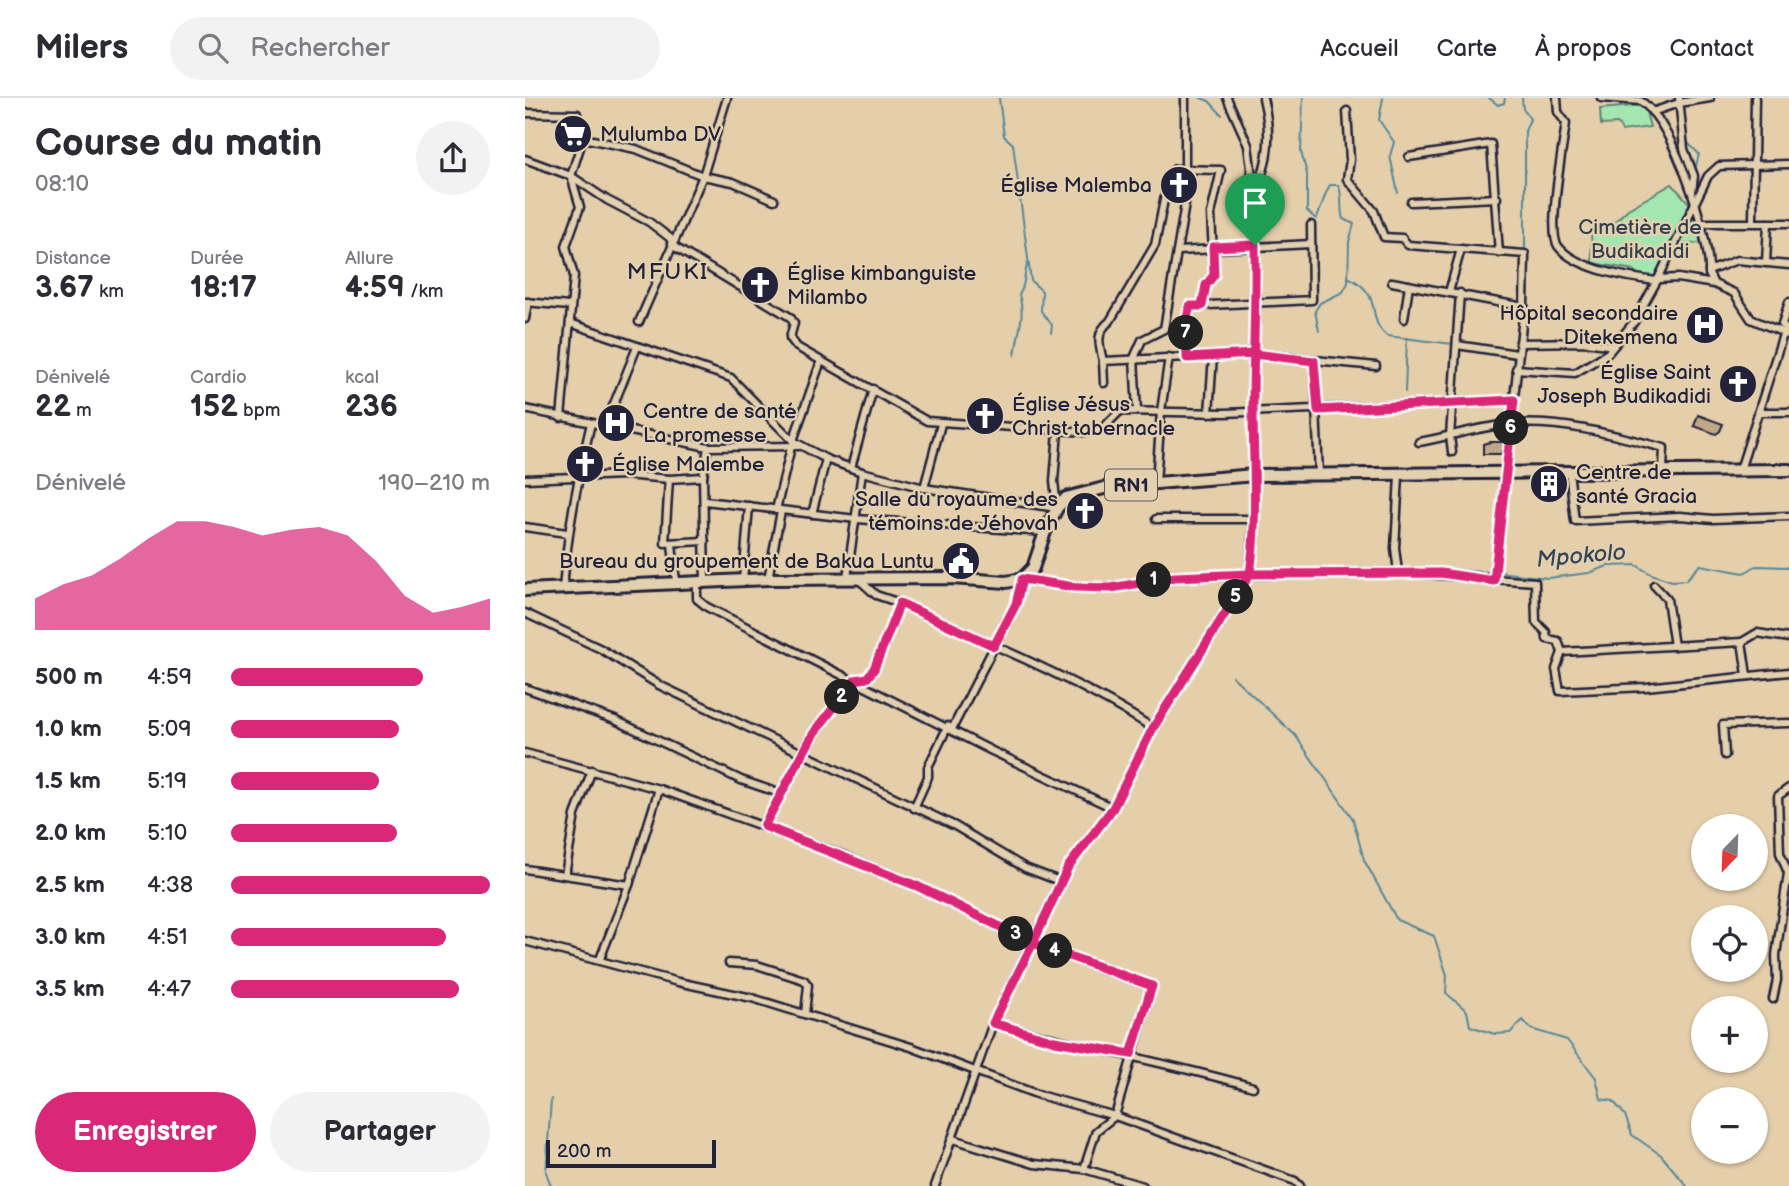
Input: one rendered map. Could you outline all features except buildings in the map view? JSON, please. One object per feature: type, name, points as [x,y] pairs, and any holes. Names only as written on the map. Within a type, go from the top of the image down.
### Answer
[{"type":"highway","name":"RN1","points":[[1057,508],[1066,498],[1108,486],[1255,475],[1399,476],[1504,472],[1789,470]]},
{"type":"highway","points":[[525,590],[563,591],[676,582],[768,579],[1006,582],[1022,579],[1033,568],[1045,532],[1057,508]]},
{"type":"street","points":[[639,322],[703,176],[727,98]]},
{"type":"street","points":[[1137,411],[1134,358],[1142,340],[1164,328],[1178,251],[1185,204],[1185,98]]},
{"type":"street","points":[[935,1186],[993,1023],[1068,867],[1113,808],[1153,728],[1250,574],[1255,475],[1253,354],[1257,304],[1254,192],[1248,145],[1227,98]]},
{"type":"street","points":[[1254,192],[1267,170],[1270,124],[1263,98]]},
{"type":"street","points":[[1557,98],[1558,112],[1566,123],[1554,208],[1553,234],[1557,245],[1575,262],[1623,273],[1630,278],[1678,278],[1714,284],[1734,293],[1751,319],[1786,334]]},
{"type":"street","points":[[1601,98],[1640,101],[1652,112],[1665,128],[1694,196]]},
{"type":"street","points":[[1652,112],[1679,100],[1710,98]]},
{"type":"street","points":[[1753,221],[1755,98]]},
{"type":"street","points":[[1679,100],[1684,149],[1694,176],[1694,196],[1699,223],[1714,284]]},
{"type":"street","points":[[1347,111],[1350,160],[1347,179],[1374,211],[1384,237],[1402,238],[1408,245],[1525,254],[1524,307],[1517,354],[1512,424],[1504,472],[1495,575]]},
{"type":"street","points":[[525,113],[577,114],[583,138],[571,176],[580,207],[566,246],[574,276],[569,306],[561,418]]},
{"type":"street","points":[[583,138],[636,149],[703,176],[733,182],[773,200]]},
{"type":"street","points":[[1409,157],[1491,144],[1499,253]]},
{"type":"street","points":[[525,159],[571,176],[607,200],[649,222],[670,239],[673,246],[790,317],[794,323],[791,341],[917,416],[941,424],[1092,432],[1103,428],[1120,411],[1209,413],[1318,410],[1514,400]]},
{"type":"street","points":[[1516,369],[1575,373],[1590,366],[1613,346],[1634,322],[1658,280],[1694,196],[1707,176],[1719,166],[1789,164]]},
{"type":"street","points":[[1104,383],[1098,339],[1102,327],[1110,321],[1156,245],[1166,190],[1175,169],[1185,167],[1221,170],[1211,214],[1214,275],[1206,285],[1202,306]]},
{"type":"street","points":[[1411,202],[1497,198]]},
{"type":"street","points":[[1699,223],[1789,223]]},
{"type":"street","points":[[1766,263],[1768,223]]},
{"type":"street","points":[[1187,358],[1190,306],[1312,300],[1311,225]]},
{"type":"street","points":[[1178,251],[1213,247],[1311,244]]},
{"type":"street","points":[[1449,292],[1461,249]]},
{"type":"street","points":[[1709,271],[1737,260],[1789,265]]},
{"type":"street","points":[[1392,282],[1524,307]]},
{"type":"street","points":[[1404,319],[1409,285]]},
{"type":"street","points":[[1452,452],[1450,436],[1461,293]]},
{"type":"street","points":[[525,319],[527,302],[569,306]]},
{"type":"street","points":[[1740,470],[1786,334],[1782,324],[1789,302]]},
{"type":"street","points":[[569,323],[731,378],[792,444]]},
{"type":"street","points":[[1520,343],[1586,342],[1613,346]]},
{"type":"street","points":[[1458,345],[1517,354]]},
{"type":"street","points":[[605,426],[637,347]]},
{"type":"street","points":[[1103,361],[1253,354],[1376,366]]},
{"type":"street","points":[[1209,413],[1213,356]]},
{"type":"street","points":[[1156,484],[1161,411],[1169,357]]},
{"type":"street","points":[[768,579],[792,444],[821,361]]},
{"type":"street","points":[[1314,361],[1319,475]]},
{"type":"street","points":[[851,468],[873,389]]},
{"type":"street","points":[[525,409],[708,447],[792,444],[862,472],[924,488],[1057,508],[1054,481],[1058,431]]},
{"type":"street","points":[[1759,412],[1789,412]]},
{"type":"street","points":[[1419,442],[1512,424],[1552,423],[1594,429],[1664,448],[1663,470]]},
{"type":"street","points":[[563,591],[567,533],[577,477],[591,424]]},
{"type":"street","points":[[924,488],[941,424]]},
{"type":"street","points":[[708,447],[703,477],[705,541],[697,599],[707,607],[950,727],[992,751],[1113,808]]},
{"type":"street","points":[[812,514],[826,459]]},
{"type":"street","points":[[1569,471],[1575,521],[1680,516],[1713,519],[1789,516]]},
{"type":"street","points":[[862,472],[852,578],[876,595],[900,603],[1114,703],[1153,728]]},
{"type":"street","points":[[525,479],[640,475],[669,480],[703,477]]},
{"type":"street","points":[[1398,572],[1395,548],[1399,476]]},
{"type":"street","points":[[669,480],[665,543],[705,541]]},
{"type":"street","points":[[705,501],[856,519],[1045,532]]},
{"type":"street","points":[[743,580],[749,506]]},
{"type":"street","points":[[1156,519],[1253,519]]},
{"type":"street","points":[[525,527],[567,533]]},
{"type":"street","points":[[671,544],[676,582]]},
{"type":"street","points":[[914,808],[928,777],[928,767],[1016,604],[1022,579],[1075,587],[1111,588],[1175,577],[1250,574],[1398,572],[1495,575],[1535,582],[1536,622],[1546,632],[1547,639],[1558,642],[1562,652],[1556,668],[1560,691],[1684,684],[1747,674],[1789,672]]},
{"type":"street","points":[[1654,585],[1667,599],[1674,646]]},
{"type":"street","points":[[764,826],[814,733],[855,680],[867,678],[874,669],[900,603]]},
{"type":"street","points":[[525,613],[601,649],[659,685],[955,826],[1025,868],[1062,881]]},
{"type":"street","points":[[1562,652],[1742,642],[1757,633],[1789,638]]},
{"type":"street","points":[[1742,642],[1747,674]]},
{"type":"street","points":[[525,688],[615,720],[741,780],[782,794]]},
{"type":"street","points":[[1725,755],[1723,725],[1789,723]]},
{"type":"street","points":[[525,753],[659,789],[764,826],[917,886],[1033,943],[1152,986],[1115,1116],[1096,1131],[1084,1169]]},
{"type":"street","points":[[565,875],[575,815],[592,770]]},
{"type":"street","points":[[1773,999],[1776,955],[1788,873],[1780,853],[1779,796],[1789,788]]},
{"type":"street","points":[[600,959],[629,885],[659,789]]},
{"type":"street","points":[[525,869],[629,885]]},
{"type":"street","points":[[525,941],[805,1014],[911,1047],[1039,1095],[1115,1116],[1295,1181],[1300,1186]]},
{"type":"street","points":[[729,962],[757,965],[804,980],[808,985],[805,1014]]},
{"type":"street","points":[[993,1023],[1055,1041],[1131,1054],[1253,1087]]},
{"type":"street","points":[[953,1139],[1034,1164],[1084,1169],[1143,1186]]},
{"type":"green space","points":[[1644,105],[1650,127],[1622,131],[1618,124],[1601,125],[1600,109]]},
{"type":"green space","name":"Cimetière de Budikadidi","points":[[1672,184],[1690,204],[1701,243],[1673,245],[1655,279],[1638,276],[1634,270],[1592,263],[1591,227],[1607,229],[1628,209]]},
{"type":"waterway","points":[[999,98],[1004,136],[1013,144],[1031,281],[1042,291],[1041,311],[1052,325],[1051,333]]},
{"type":"waterway","points":[[1201,98],[1209,101],[1222,115]]},
{"type":"waterway","points":[[1303,98],[1301,152],[1307,174],[1307,211],[1316,219],[1330,185],[1338,185],[1343,219],[1354,224],[1349,242],[1348,283],[1343,292],[1320,303],[1315,311],[1319,331]]},
{"type":"waterway","points":[[1383,98],[1379,120],[1394,142],[1390,156],[1398,193]]},
{"type":"waterway","points":[[1489,98],[1498,105],[1504,103],[1505,98]]},
{"type":"waterway","points":[[1522,98],[1523,109],[1530,119],[1525,131],[1525,248]]},
{"type":"waterway","points":[[1676,107],[1679,135]]},
{"type":"waterway","points":[[1686,141],[1699,154],[1696,166]]},
{"type":"waterway","points":[[1015,356],[1021,318],[1019,295],[1028,263]]},
{"type":"waterway","points":[[1348,277],[1367,292],[1380,329],[1387,336],[1453,344]]},
{"type":"waterway","points":[[1405,392],[1407,338]]},
{"type":"waterway","name":"Mpokolo","points":[[1498,572],[1548,578],[1589,573],[1608,566],[1636,565],[1651,574],[1672,581],[1686,580],[1700,565],[1744,573],[1756,566],[1789,567]]},
{"type":"waterway","name":"Mpokolo","points":[[1448,570],[1492,572]]},
{"type":"waterway","points":[[1232,676],[1295,735],[1353,819],[1364,860],[1397,920],[1434,936],[1447,975],[1446,993],[1467,1011],[1470,1026],[1495,1034],[1510,1033],[1523,1020],[1531,1029],[1567,1040],[1596,1078],[1601,1099],[1613,1101],[1625,1115],[1632,1135],[1661,1155],[1687,1186]]},
{"type":"waterway","points":[[551,1099],[546,1172],[551,1186]]},
{"type":"place","name":"Mulumba DV","points":[[573,134]]},
{"type":"place","name":"Église Malemba","points":[[1179,185]]},
{"type":"place","name":"Église kimbanguiste Milambo","points":[[760,285]]},
{"type":"place","name":"Hôpital secondaire Ditekemena","points":[[1705,325]]},
{"type":"place","name":"Église Saint Joseph Budikadidi","points":[[1738,384]]},
{"type":"place","name":"Église Jésus Christ tabernacle","points":[[985,416]]},
{"type":"place","name":"Centre de santé La promesse","points":[[616,423]]},
{"type":"place","name":"Église Malembe","points":[[585,464]]},
{"type":"place","name":"Centre de santé Gracia","points":[[1549,484]]},
{"type":"place","name":"Salle du royaume des témoins de Jéhovah","points":[[1085,511]]},
{"type":"place","name":"Bureau du groupement de Bakua Luntu","points":[[961,561]]},
{"type":"district","name":"MFUKI","points":[[668,271]]},
{"type":"route","points":[[1255,245],[1213,247],[1214,275],[1206,285],[1202,306],[1190,306],[1186,321],[1187,358],[1253,354],[1314,361],[1318,410],[1514,400],[1494,581],[1441,573],[1250,574],[1153,728],[1113,808],[1080,856],[1068,867],[1033,943],[1152,986],[1131,1054],[1055,1041],[993,1023],[1033,943],[917,886],[764,826],[814,733],[855,680],[867,678],[874,669],[900,603],[994,646],[1016,604],[1022,579],[1075,587],[1111,588],[1175,577],[1250,574],[1255,475],[1253,354],[1257,304],[1255,245]]}]
